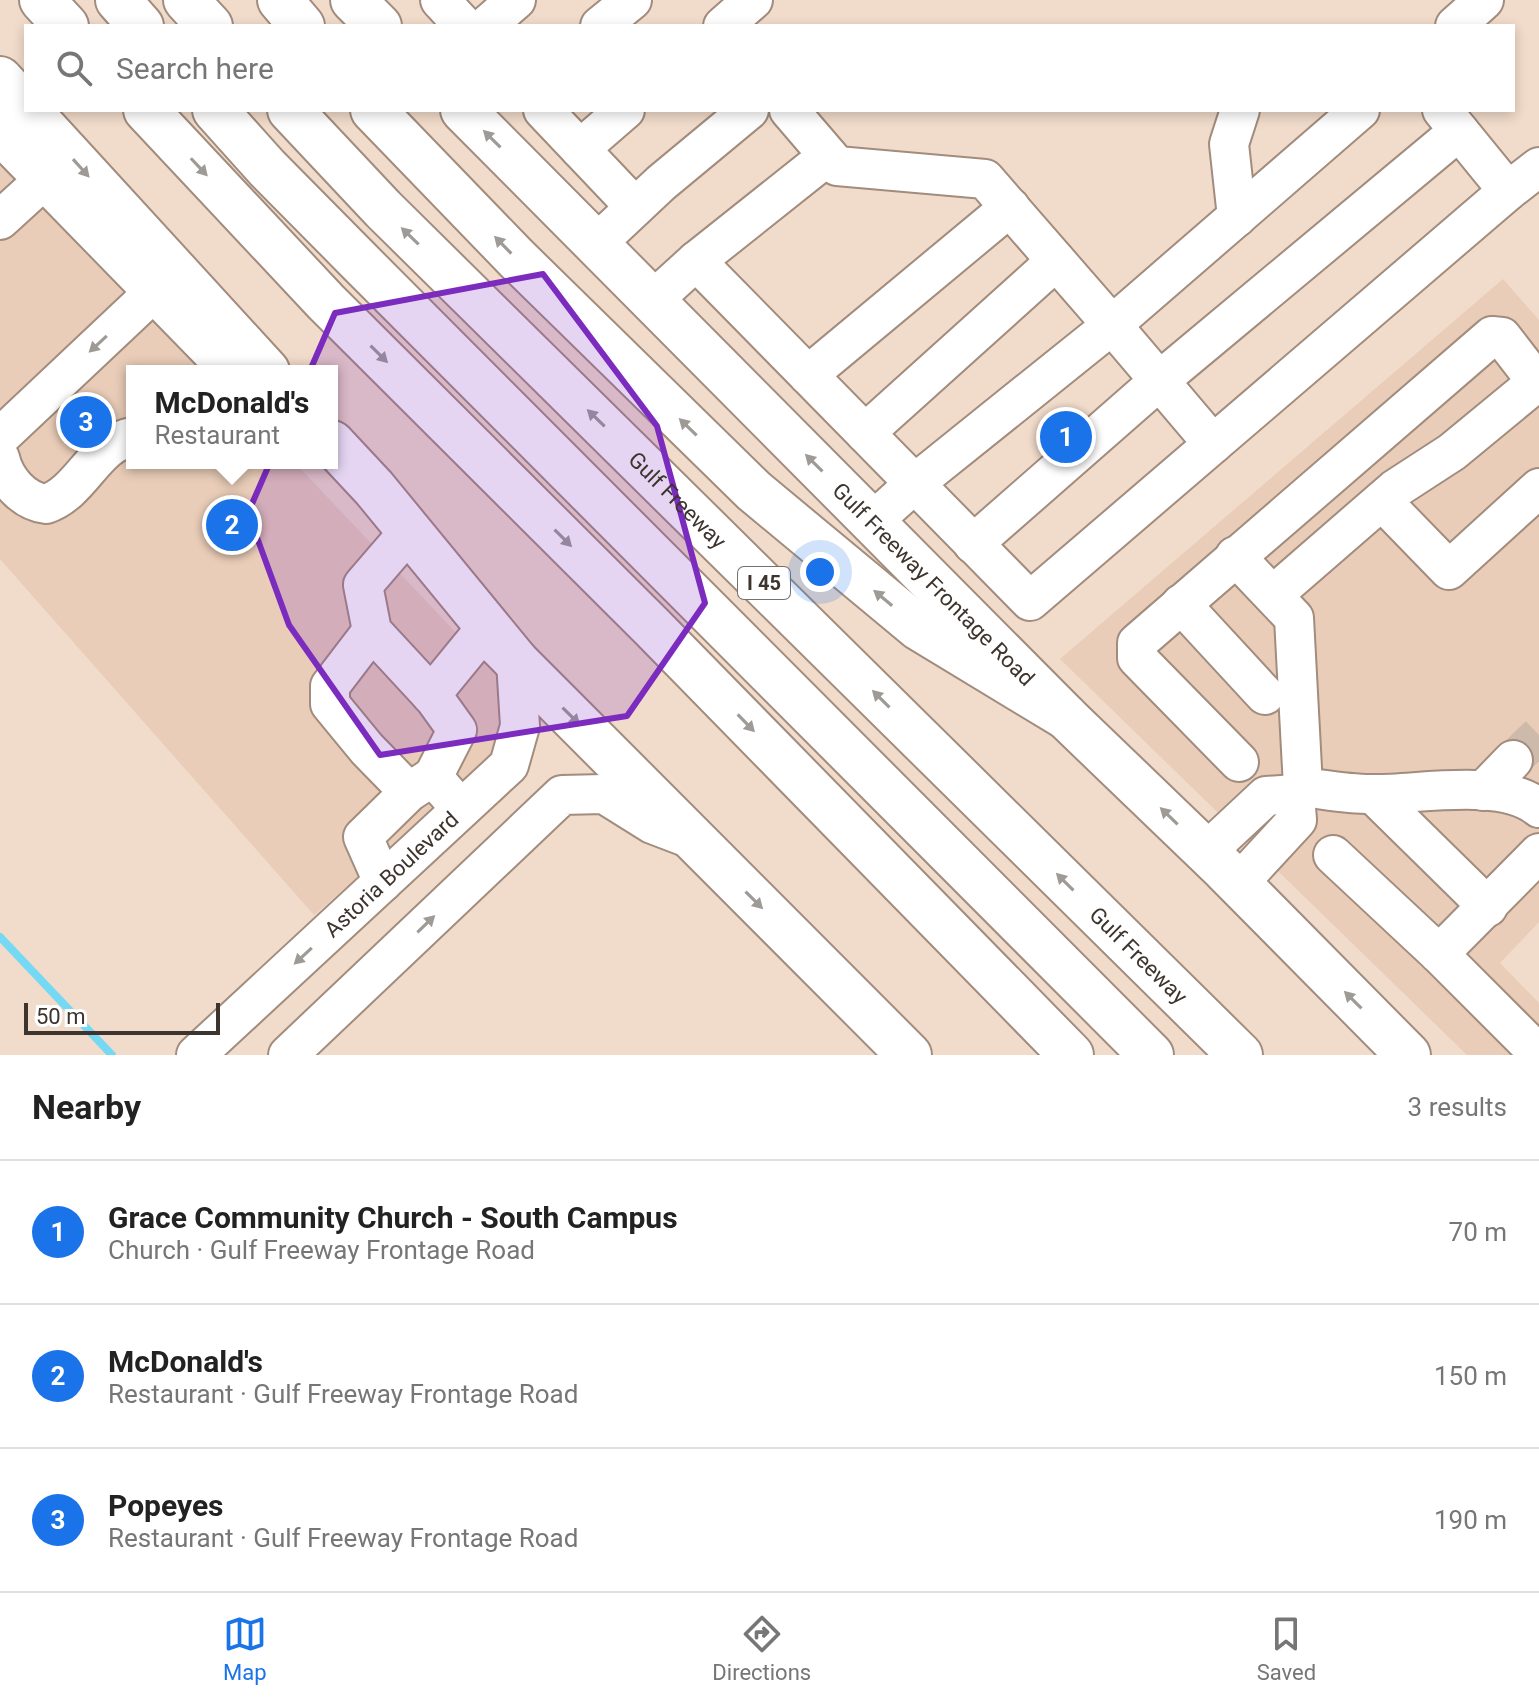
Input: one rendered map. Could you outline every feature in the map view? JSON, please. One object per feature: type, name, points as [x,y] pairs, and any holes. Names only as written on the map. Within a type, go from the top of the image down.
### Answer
[{"type":"main road","points":[[42,0],[64,24]]},
{"type":"main road","points":[[118,0],[139,24]]},
{"type":"main road","points":[[186,0],[208,24]]},
{"type":"main road","points":[[280,0],[300,24]]},
{"type":"main road","points":[[353,0],[377,24]]},
{"type":"main road","points":[[0,79],[24,106]]},
{"type":"main road","points":[[30,112],[262,365]]},
{"type":"main road","points":[[148,112],[326,302],[652,627],[1071,1055]]},
{"type":"main road","points":[[217,112],[357,259],[1151,1055]]},
{"type":"main road","name":"Gulf Freeway","points":[[292,112],[383,209],[1240,1055]]},
{"type":"main road","points":[[375,112],[516,258],[754,491],[919,628],[1066,717]]},
{"type":"main road","name":"Gulf Freeway Frontage Road","points":[[465,112],[1066,717],[1408,1055]]},
{"type":"main road","points":[[0,131],[155,291],[215,364]]},
{"type":"main road","points":[[338,449],[374,488],[516,661]]},
{"type":"main road","points":[[329,469],[909,1055]]},
{"type":"street","points":[[440,0],[462,24]]},
{"type":"street","points":[[488,24],[516,0]]},
{"type":"street","points":[[602,24],[632,0]]},
{"type":"street","points":[[725,24],[753,0]]},
{"type":"street","points":[[765,0],[765,24]]},
{"type":"street","points":[[1457,24],[1484,0]]},
{"type":"street","points":[[545,112],[635,207]]},
{"type":"street","points":[[580,149],[623,112]]},
{"type":"street","points":[[596,244],[747,112]]},
{"type":"street","points":[[791,112],[837,166],[985,179],[1213,444]]},
{"type":"street","points":[[1237,217],[1229,144],[1239,112]]},
{"type":"street","points":[[872,522],[914,484],[1112,325],[1358,112]]},
{"type":"street","points":[[973,544],[1451,120],[1508,191]]},
{"type":"street","points":[[652,301],[696,261],[828,156]]},
{"type":"street","points":[[696,261],[1030,601],[1539,167]]},
{"type":"street","points":[[0,220],[46,178]]},
{"type":"street","points":[[808,375],[1010,207]]},
{"type":"street","points":[[865,433],[1056,261]]},
{"type":"street","points":[[0,437],[155,291]]},
{"type":"street","points":[[1239,762],[1137,658],[1137,643],[1492,336],[1502,337],[1538,383],[1452,452],[1395,489],[1273,595]]},
{"type":"street","points":[[0,458],[2,469],[21,493],[30,500],[46,504],[79,479],[117,439],[126,438]]},
{"type":"street","points":[[0,501],[13,514],[28,516],[61,509],[126,443]]},
{"type":"street","points":[[1382,501],[1449,570],[1539,488]]},
{"type":"street","points":[[383,882],[363,837],[421,784],[457,730],[431,695],[372,631],[363,585],[400,542]]},
{"type":"street","points":[[1235,556],[1294,618],[1299,790],[1297,820],[1238,884]]},
{"type":"street","points":[[1181,604],[1265,695]]},
{"type":"street","points":[[431,695],[485,629]]},
{"type":"street","points":[[372,631],[330,686],[330,704],[367,749],[461,809]]},
{"type":"street","name":"Astoria Boulevard","points":[[196,1055],[509,765],[520,726],[516,661]]},
{"type":"street","points":[[1483,791],[1513,760]]},
{"type":"street","points":[[1206,852],[1266,796],[1299,790],[1373,794],[1483,791],[1527,798],[1539,808]]},
{"type":"street","points":[[288,1055],[562,795],[604,794],[652,824],[694,840]]},
{"type":"street","points":[[1373,794],[1488,907]]},
{"type":"street","points":[[1439,954],[1539,853]]},
{"type":"street","points":[[1333,855],[1439,954],[1539,1054]]},
{"type":"street","points":[[347,915],[387,961]]},
{"type":"highlighted area","points":[[543,274],[657,426],[705,603],[627,716],[380,755],[289,625],[248,513],[335,313]]},
{"type":"shaded area","points":[[0,154],[201,365],[126,365],[126,469],[301,469],[501,680],[496,758],[314,915],[0,559]]},
{"type":"shaded area","points":[[1503,279],[1539,320],[1539,922],[1500,963],[1539,1003],[1539,1055],[1467,1055],[1060,659]]},
{"type":"waterway","points":[[0,937],[112,1055]]},
{"type":"tunnel","points":[[1513,760],[1539,735]]},
{"type":"place","name":"Popeyes","points":[[86,422]]},
{"type":"place","name":"Grace Community Church - South Campus","points":[[1066,437]]},
{"type":"place","name":"McDonald's","points":[[232,525]]}]
